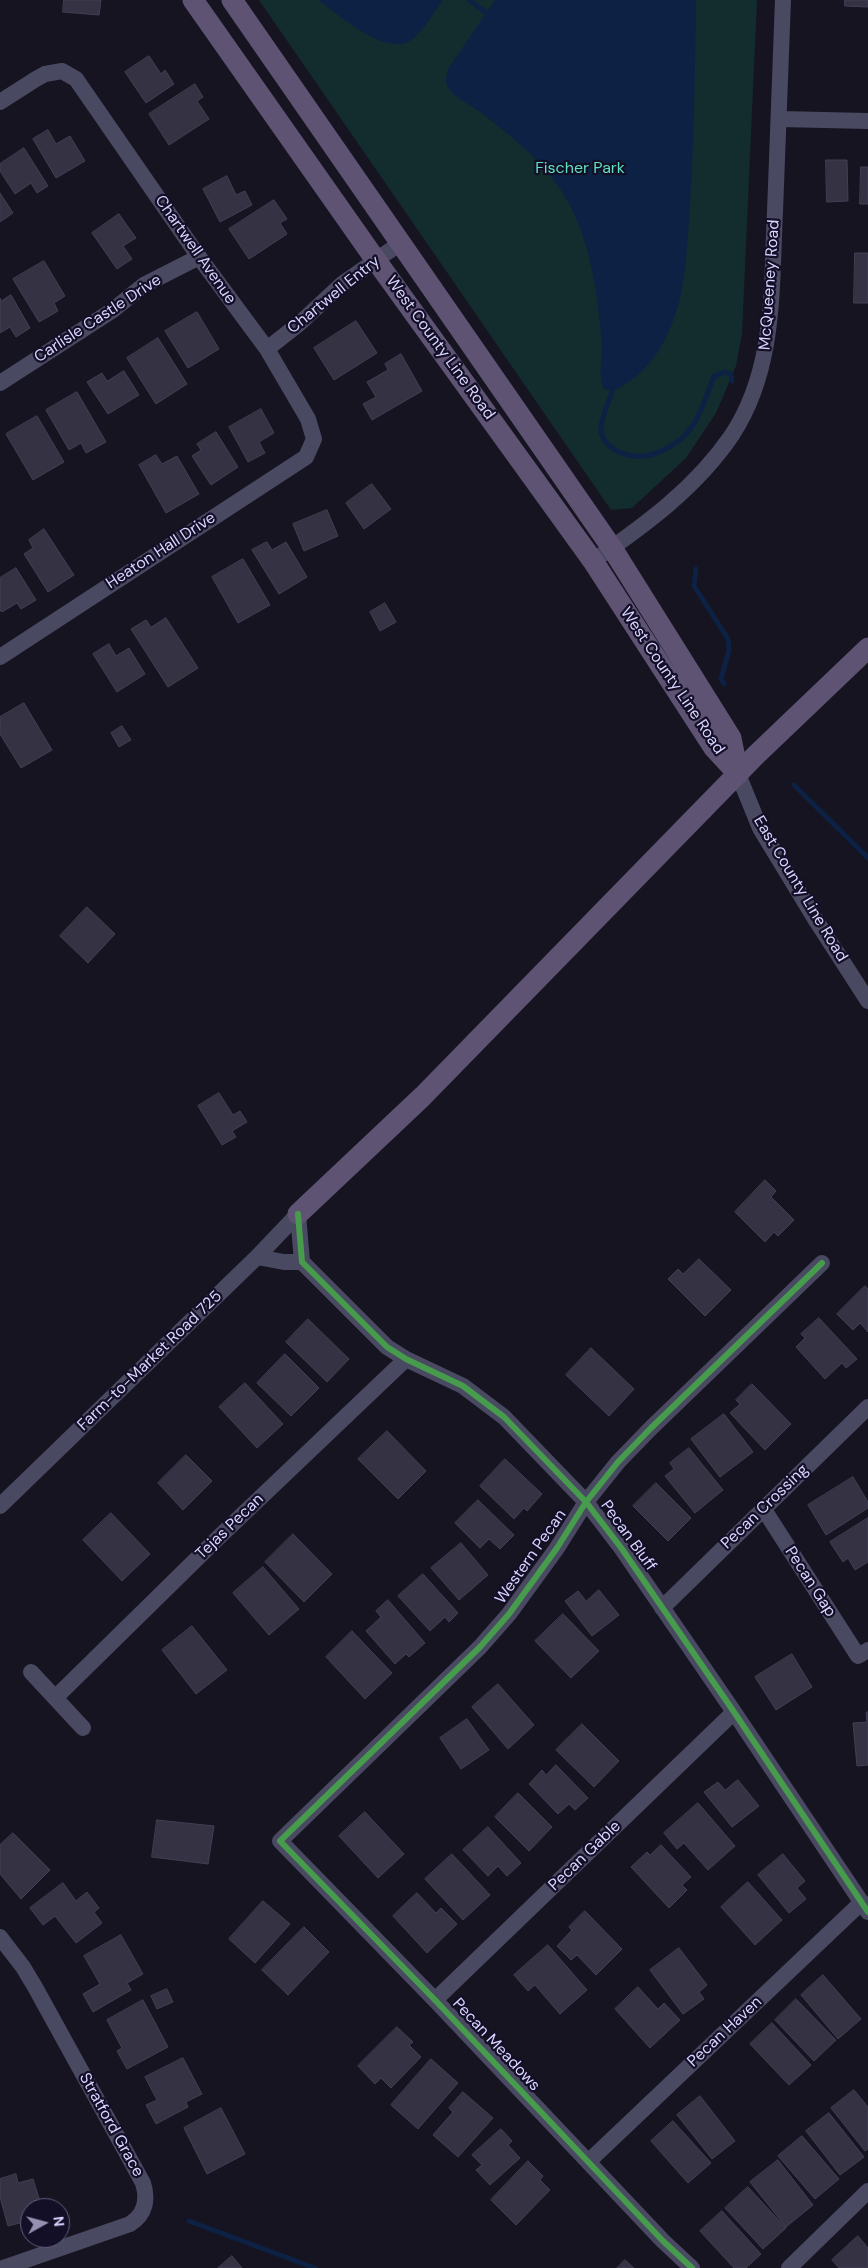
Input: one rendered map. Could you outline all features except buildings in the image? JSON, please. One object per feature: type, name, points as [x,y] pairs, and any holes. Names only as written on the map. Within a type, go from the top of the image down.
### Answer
[{"type":"main road","name":"West County Line Road","points":[[193,0],[375,259],[593,561],[714,748],[738,774]]},
{"type":"main road","name":"West County Line Road","points":[[232,0],[402,242],[612,548],[731,738],[738,774]]},
{"type":"main road","points":[[298,1214],[423,1096],[790,721],[868,648]]},
{"type":"street","name":"McQueeney Road","points":[[593,561],[641,528],[690,487],[732,434],[753,392],[764,361],[769,332],[780,119],[782,0]]},
{"type":"street","name":"Chartwell Avenue","points":[[0,102],[45,74],[62,71],[76,79],[199,258],[267,349],[308,418],[314,439]]},
{"type":"street","points":[[780,119],[868,121]]},
{"type":"street","name":"Chartwell Entry","points":[[267,349],[300,323],[342,284],[375,259],[402,242]]},
{"type":"street","name":"Carlisle Castle Drive","points":[[0,383],[113,310],[144,285],[199,258]]},
{"type":"street","name":"Heaton Hall Drive","points":[[0,657],[306,457],[314,439]]},
{"type":"street","name":"East County Line Road","points":[[738,774],[760,828],[816,922],[868,1001]]},
{"type":"street","points":[[257,1257],[284,1262],[302,1262],[298,1214]]},
{"type":"street","name":"Farm-to-Market Road 725","points":[[0,1506],[257,1257],[298,1214]]},
{"type":"street","name":"Pecan Bluff","points":[[302,1262],[387,1347],[406,1359],[463,1386],[504,1416],[586,1502],[734,1712],[865,1907]]},
{"type":"street","name":"Western Pecan","points":[[280,1842],[480,1647],[508,1614],[557,1548],[586,1502],[618,1462],[822,1263]]},
{"type":"street","name":"Tejas Pecan","points":[[56,1697],[219,1537],[406,1359]]},
{"type":"street","name":"Pecan Crossing","points":[[662,1608],[868,1408]]},
{"type":"street","name":"Pecan Gap","points":[[763,1508],[863,1653]]},
{"type":"street","points":[[31,1672],[83,1728]]},
{"type":"street","name":"Pecan Gable","points":[[435,2000],[734,1712]]},
{"type":"street","name":"Pecan Meadows","points":[[280,1842],[435,2000],[588,2162],[692,2268]]},
{"type":"street","name":"Pecan Haven","points":[[588,2162],[865,1907]]},
{"type":"street","name":"Stratford Grace","points":[[0,1937],[23,1967],[40,1996],[143,2183],[146,2200],[141,2214],[130,2224],[3,2268]]},
{"type":"street","points":[[789,2268],[868,2191]]},
{"type":"green space","name":"Fischer Park","points":[[259,0],[757,0],[742,334],[736,366],[716,413],[686,458],[632,508],[611,510]]},
{"type":"water","points":[[318,0],[443,0],[415,37],[405,43],[393,44],[365,34]]},
{"type":"water","points":[[495,0],[696,0],[692,166],[682,290],[669,330],[655,356],[634,378],[617,389],[604,389],[602,383],[602,344],[594,279],[583,236],[565,197],[545,169],[528,152],[480,112],[456,96],[446,82],[448,69]]},
{"type":"waterway","points":[[469,0],[491,16]]},
{"type":"waterway","points":[[614,386],[602,420],[601,430],[603,437],[610,446],[619,452],[640,456],[662,451],[681,439],[689,431],[695,422],[714,376],[725,372],[731,374],[732,381]]},
{"type":"waterway","points":[[696,569],[694,586],[728,639],[729,650],[721,679],[724,684]]},
{"type":"waterway","points":[[794,785],[868,858]]},
{"type":"waterway","points":[[189,2221],[315,2268]]},
{"type":"cycle path","points":[[298,1214],[302,1262],[387,1347],[406,1359],[463,1386],[504,1417],[586,1502],[622,1549],[868,1912]]},
{"type":"cycle path","points":[[692,2268],[663,2241],[435,2000],[280,1841],[480,1647],[509,1614],[557,1548],[586,1502],[618,1462],[822,1263]]}]
